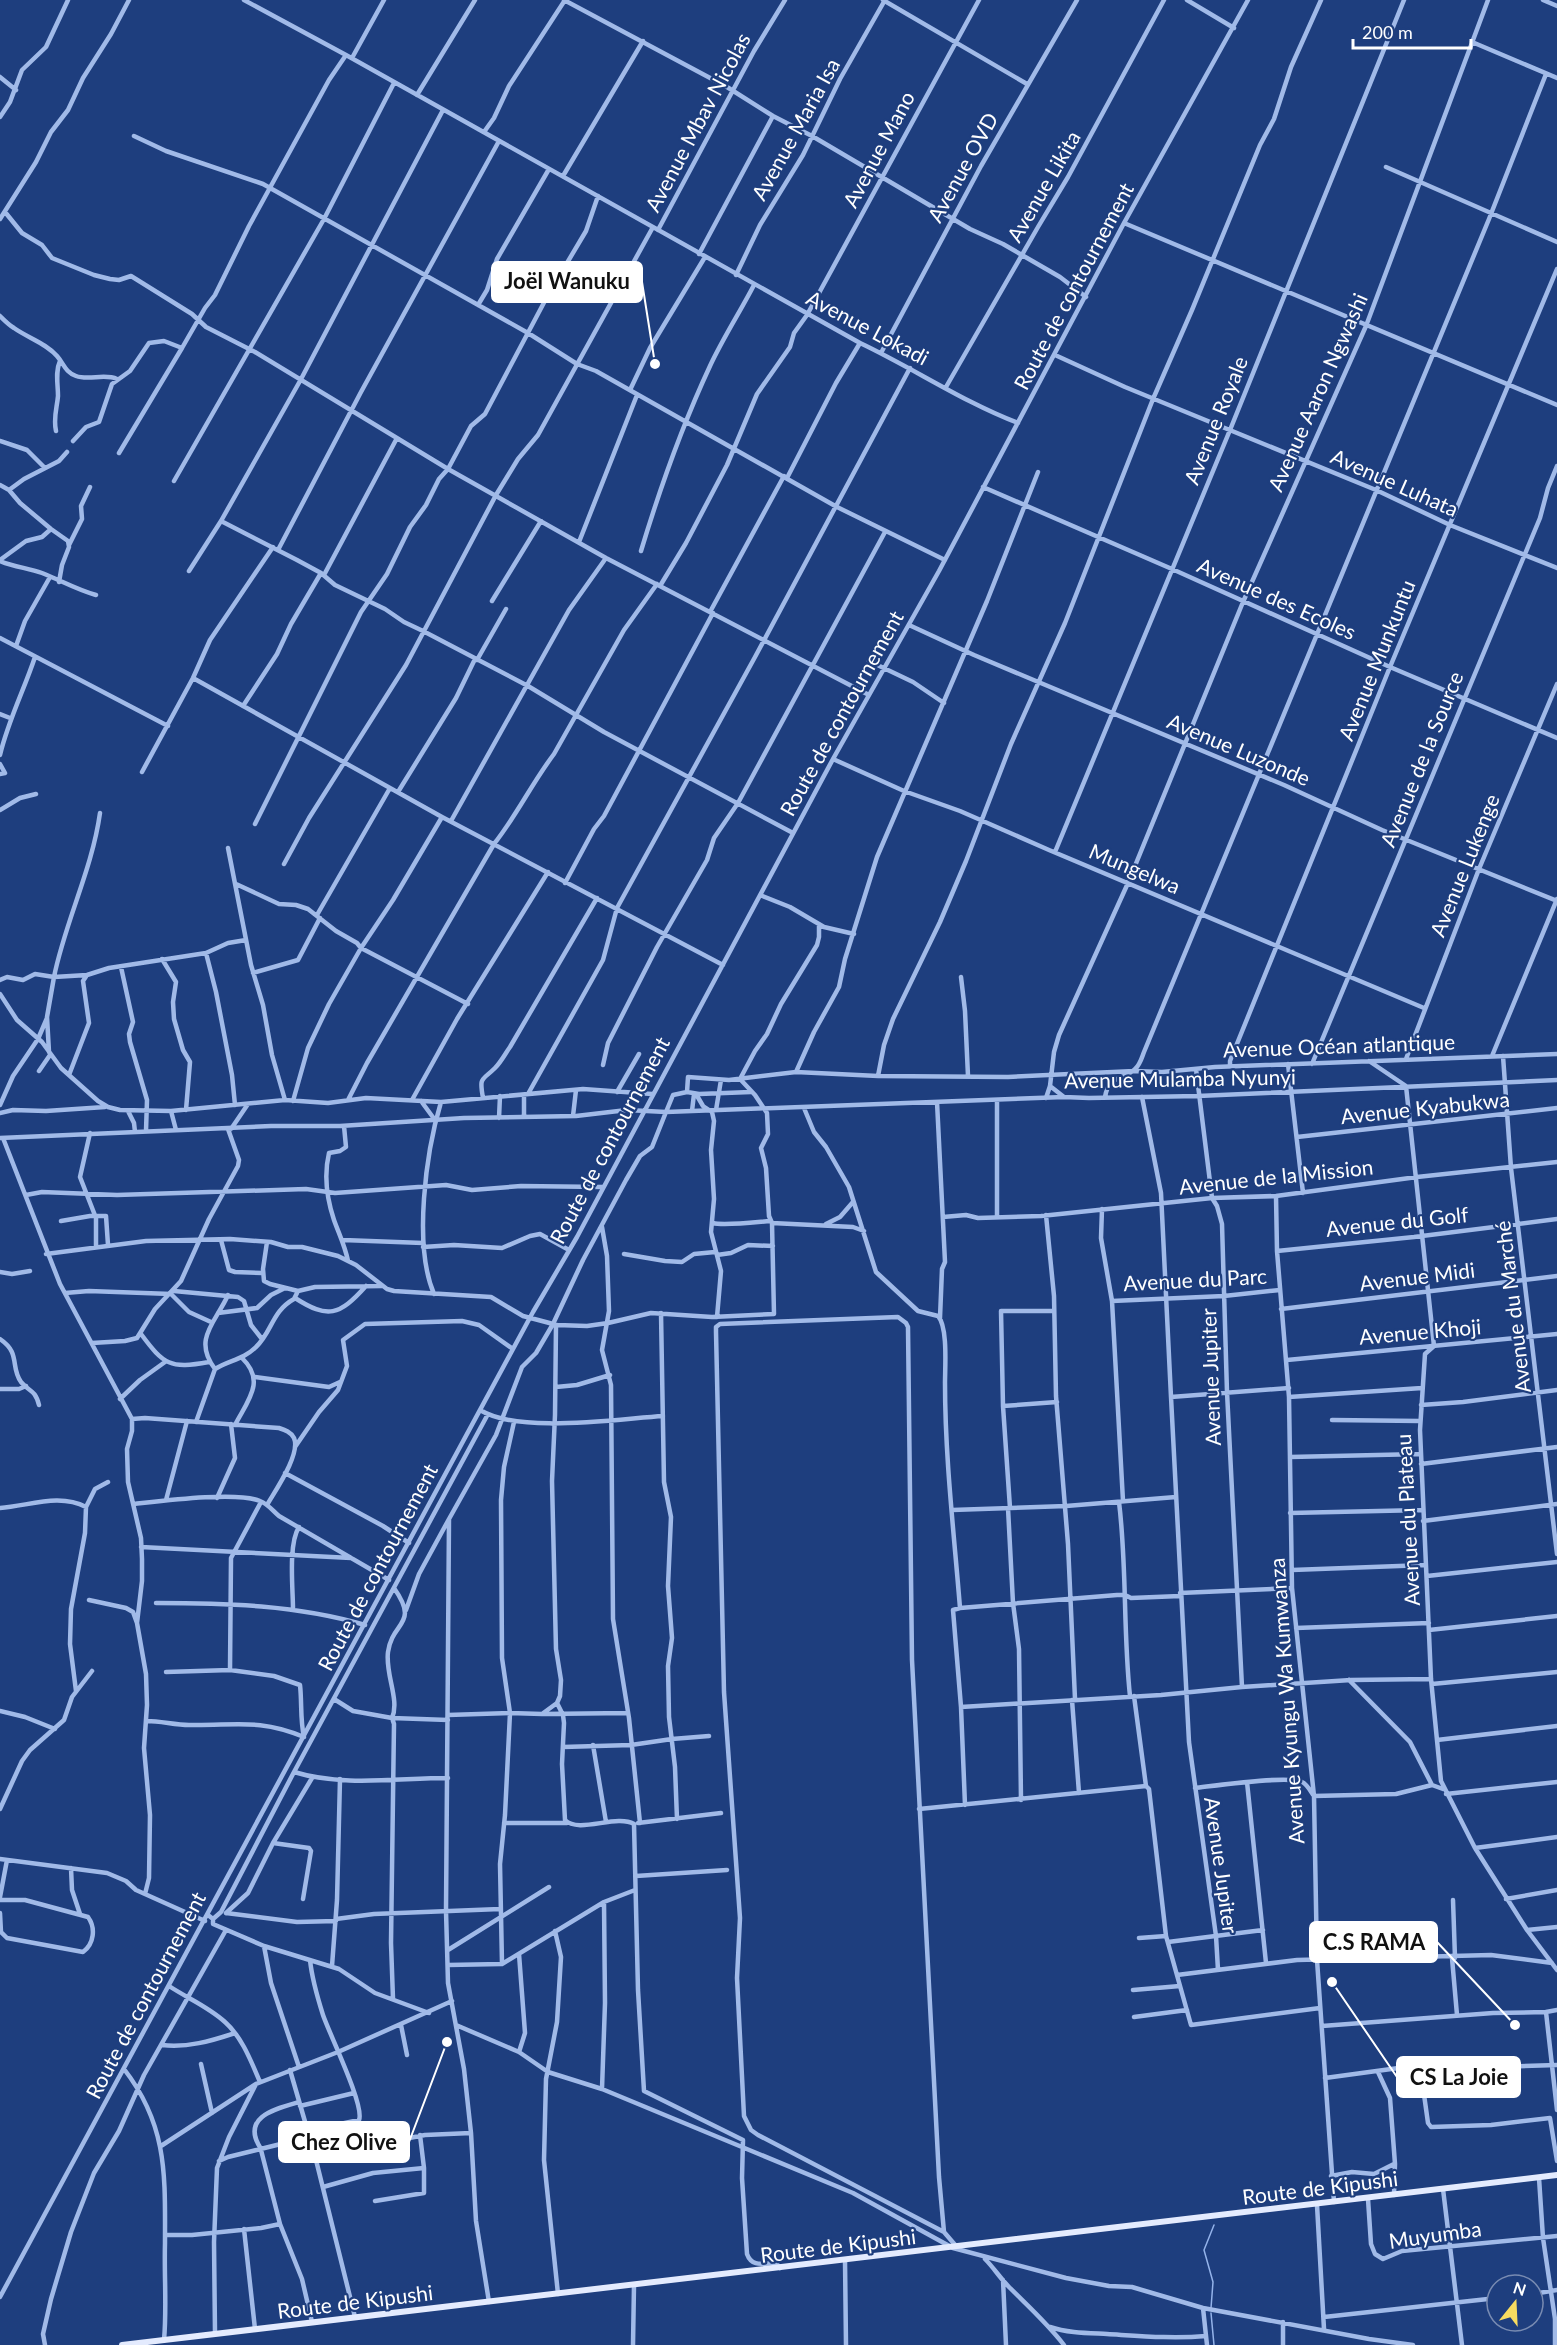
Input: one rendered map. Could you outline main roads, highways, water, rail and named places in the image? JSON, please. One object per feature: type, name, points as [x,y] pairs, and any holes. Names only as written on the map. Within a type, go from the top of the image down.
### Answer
[{"type":"main road","name":"Route de Kipushi","points":[[122,2345],[164,2340],[184,2341],[215,2333],[956,2248],[1557,2175]]},
{"type":"waterway","points":[[1211,2308],[1213,2282],[1204,2250],[1214,2225]]},
{"type":"waterway","points":[[1211,2313],[1214,2345]]},
{"type":"place","name":"Joël Wanuku","points":[[655,364]]},
{"type":"place","name":"CS La Joie","points":[[1332,1982]]},
{"type":"place","name":"C.S RAMA","points":[[1515,2025]]},
{"type":"place","name":"Chez Olive","points":[[447,2042]]}]
